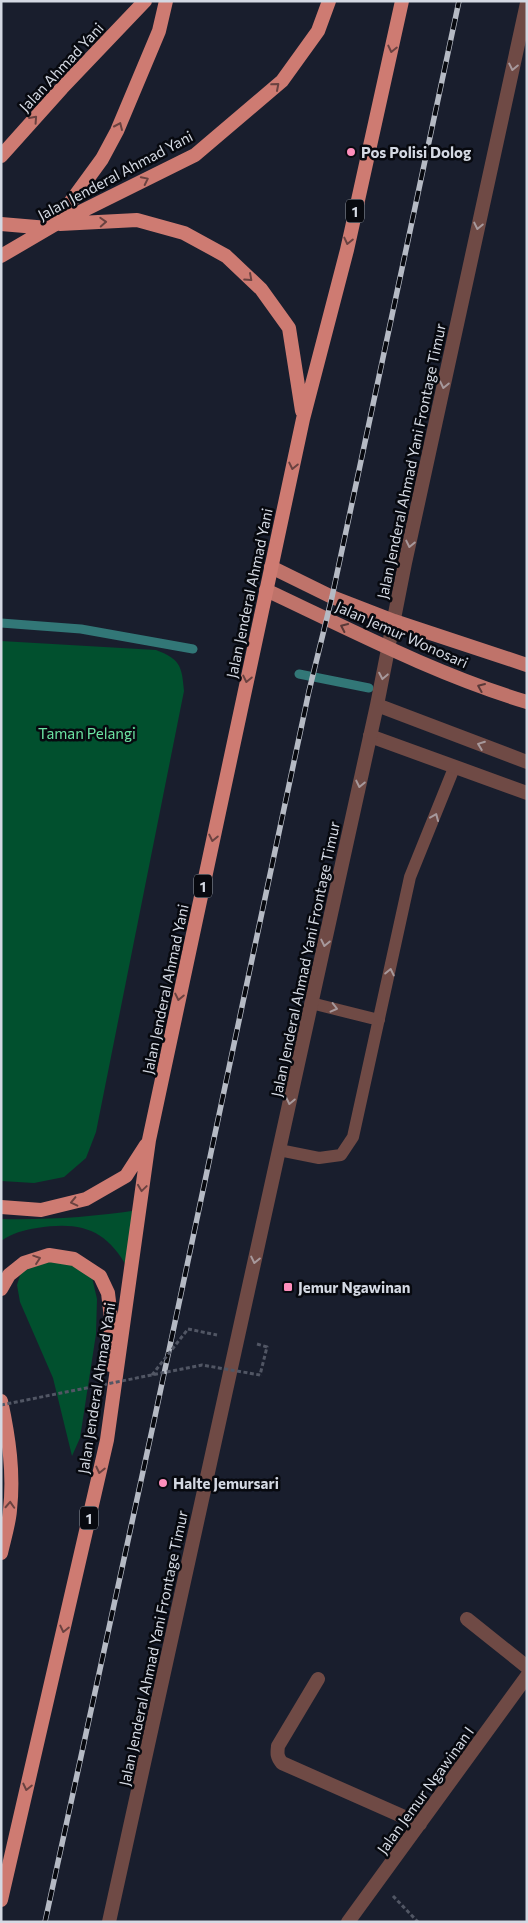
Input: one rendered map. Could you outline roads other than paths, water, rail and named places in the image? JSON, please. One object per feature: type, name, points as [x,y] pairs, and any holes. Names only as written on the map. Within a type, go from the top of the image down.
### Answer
[{"type":"highway","name":"Jalan Ahmad Yani","points":[[1,156],[62,88],[145,1]]},
{"type":"highway","points":[[51,226],[102,159],[117,131],[159,31],[166,1]]},
{"type":"highway","name":"Jalan Jenderal Ahmad Yani","points":[[1,256],[51,226],[194,155],[282,81],[318,31],[328,1]]},
{"type":"highway","name":"Jalan Jenderal Ahmad Yani","points":[[2,1895],[107,1440],[149,1140],[259,605],[266,590],[303,419],[346,250],[402,1]]},
{"type":"highway","points":[[1,224],[51,226],[137,220],[184,233],[226,256],[261,289],[289,328],[303,419]]},
{"type":"highway","points":[[1,1207],[41,1210],[86,1199],[126,1176],[149,1140]]},
{"type":"highway","points":[[1,1289],[9,1274],[24,1263],[49,1255],[74,1259],[100,1276],[108,1293],[111,1318],[107,1440]]},
{"type":"highway","points":[[1,1403],[9,1439],[12,1469],[10,1512],[1,1553]]},
{"type":"main road","name":"Jalan Jemur Wonosari","points":[[271,567],[332,597],[394,622],[527,665]]},
{"type":"main road","name":"Jalan Jemur Wonosari","points":[[266,590],[388,648],[492,692],[527,702]]},
{"type":"street","name":"Jalan Jenderal Ahmad Yani Frontage Timur","points":[[109,1922],[377,705],[527,2]]},
{"type":"street","points":[[377,705],[527,762]]},
{"type":"street","points":[[370,736],[527,793]]},
{"type":"street","points":[[467,1619],[527,1667]]},
{"type":"street","name":"Jalan Jemur Ngawinan I","points":[[348,1922],[527,1676]]},
{"type":"street","points":[[318,1679],[278,1746],[278,1759],[282,1763],[420,1824]]},
{"type":"lane","points":[[279,1150],[319,1158],[341,1154],[354,1137],[410,877],[454,768]]},
{"type":"lane","points":[[311,1003],[379,1020]]},
{"type":"waterway","points":[[1,623],[81,629],[193,649]]},
{"type":"waterway","points":[[299,674],[369,688]]},
{"type":"railway","points":[[45,1922],[459,1]]},
{"type":"place","name":"Pos Polisi Dolog","points":[[351,152]]},
{"type":"place","name":"Jemur Ngawinan","points":[[288,1287]]},
{"type":"place","name":"Halte Jemursari","points":[[163,1483]]},
{"type":"park label","name":"Taman Pelangi","points":[[87,733]]}]
